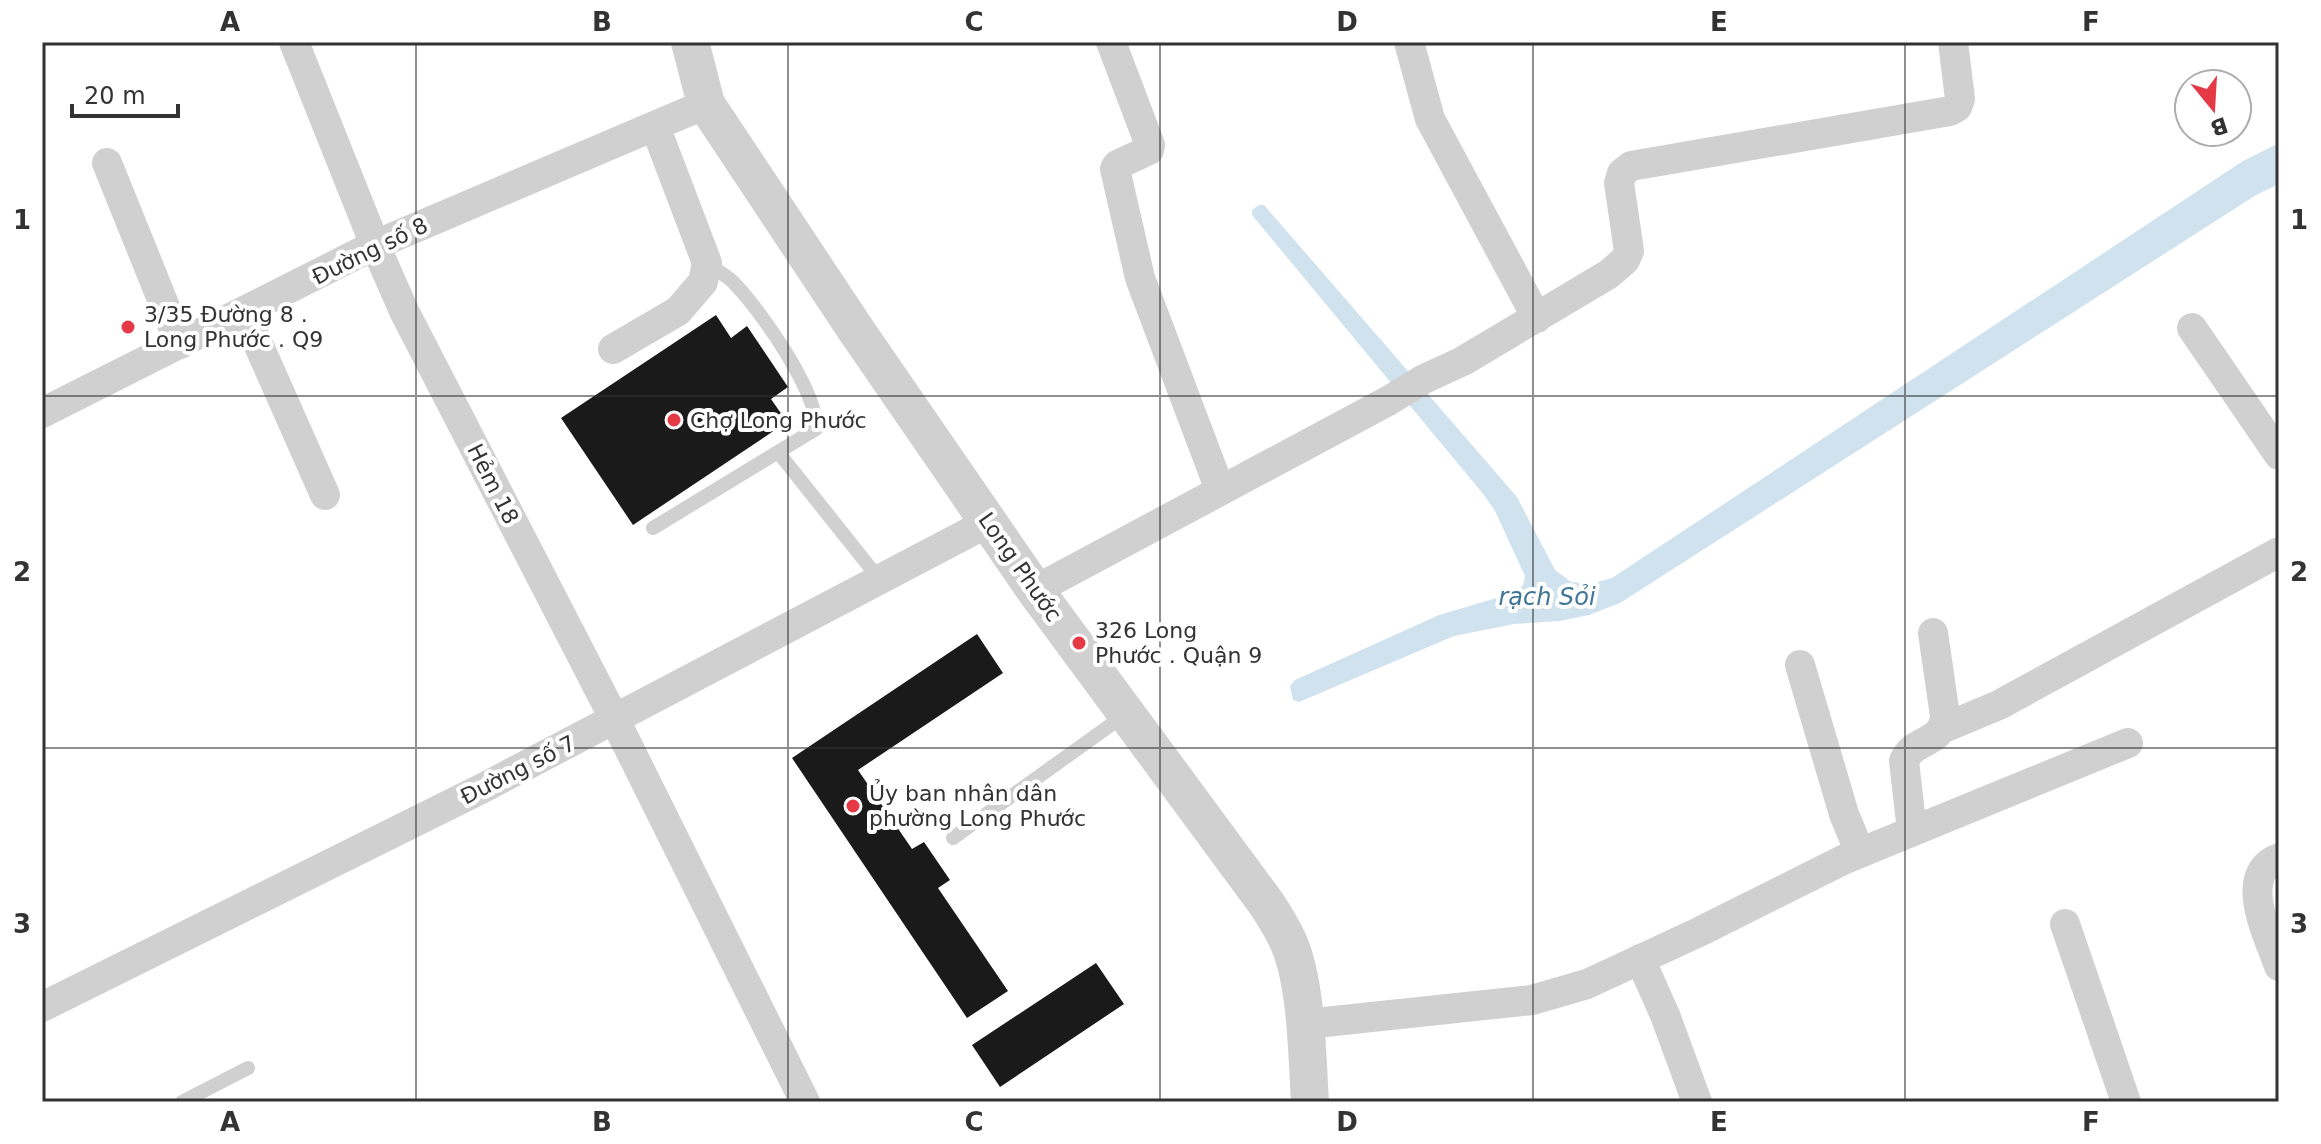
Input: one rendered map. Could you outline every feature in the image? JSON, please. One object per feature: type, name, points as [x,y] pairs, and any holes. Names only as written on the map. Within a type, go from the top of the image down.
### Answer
[{"type":"street","name":"Hẻm 18","points":[[294,42],[404,311],[615,720],[805,1102]]},
{"type":"street","name":"Long Phước","points":[[690,42],[706,104],[856,330],[1035,590],[1266,903],[1289,943],[1306,1024],[1310,1102]]},
{"type":"street","points":[[1111,42],[1150,141],[1149,150],[1117,165],[1115,169],[1140,278],[1220,490]]},
{"type":"street","points":[[1409,42],[1430,119],[1537,318]]},
{"type":"street","points":[[1035,590],[1424,379],[1463,361],[1609,274],[1625,260],[1629,251],[1619,183],[1622,173],[1631,166],[1950,111],[1957,107],[1960,99],[1953,42]]},
{"type":"street","name":"Đường số 8","points":[[42,413],[375,245],[706,104]]},
{"type":"street","points":[[613,349],[678,311],[703,282],[707,263],[655,126]]},
{"type":"street","points":[[107,163],[180,344]]},
{"type":"street","points":[[244,312],[325,495]]},
{"type":"street","points":[[2192,328],[2279,455]]},
{"type":"street","name":"Đường số 7","points":[[42,1007],[615,720],[989,522]]},
{"type":"street","points":[[1912,831],[1904,761],[1908,752],[1934,738],[1944,728],[1999,705],[2279,552]]},
{"type":"street","points":[[1933,633],[1944,728]]},
{"type":"street","points":[[1800,665],[1844,814],[1860,853]]},
{"type":"street","points":[[1306,1024],[1532,1000],[1587,984],[1860,853],[2128,743]]},
{"type":"street","points":[[2279,858],[2271,862],[2257,884],[2259,909],[2279,966]]},
{"type":"street","points":[[2065,924],[2126,1102]]},
{"type":"street","points":[[1640,959],[1665,1015],[1697,1102]]},
{"type":"lane","points":[[653,528],[816,429],[817,417],[807,391],[777,338],[733,282],[707,263]]},
{"type":"lane","points":[[778,452],[880,580]]},
{"type":"lane","points":[[953,838],[1127,714]]},
{"type":"lane","points":[[182,1102],[207,1096],[248,1068]]},
{"type":"water","name":"rạch Sỏi","points":[[2279,143],[2279,184],[2256,195],[1620,603],[1589,615],[1560,621],[1514,624],[1454,636],[1299,702],[1293,700],[1290,686],[1295,680],[1439,615],[1517,592],[1525,576],[1495,511],[1484,495],[1252,215],[1252,210],[1259,205],[1264,205],[1517,497],[1555,570],[1571,582],[1590,584],[1612,578],[2243,161]]},
{"type":"building","name":"Chợ Long Phước","points":[[716,315],[731,338],[747,326],[788,387],[771,399],[787,422],[633,525],[561,418]]},
{"type":"building","name":"Ủy ban nhân dân phường Long Phước","points":[[977,634],[1003,673],[858,770],[912,849],[924,842],[950,880],[938,888],[1008,991],[967,1018],[792,758]]},
{"type":"building","points":[[1096,963],[1124,1004],[1000,1087],[972,1045]]},
{"type":"place","name":"3/35 Đường 8 . Long Phước . Q9","points":[[128,327]]},
{"type":"place","name":"Chợ Long Phước","points":[[674,420]]},
{"type":"place","name":"326 Long Phước . Quận 9","points":[[1079,643]]},
{"type":"place","name":"Ủy ban nhân dân phường Long Phước","points":[[853,806]]}]
